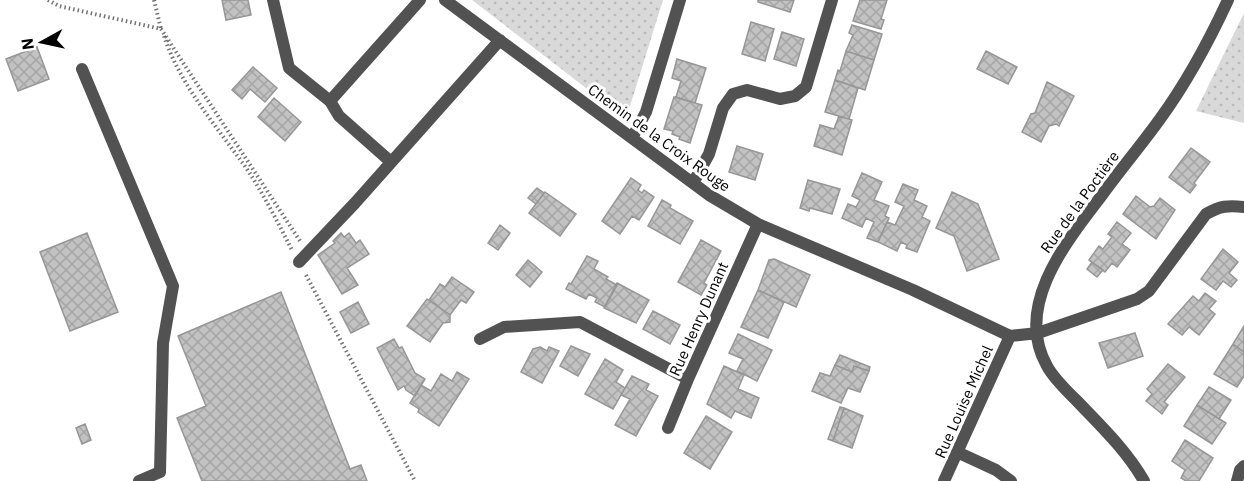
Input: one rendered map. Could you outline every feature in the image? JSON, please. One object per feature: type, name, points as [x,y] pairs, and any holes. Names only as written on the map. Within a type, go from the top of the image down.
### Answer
[{"type":"street","points":[[273,0],[289,68],[330,101],[339,116],[391,162]]},
{"type":"street","points":[[330,101],[420,0]]},
{"type":"street","name":"Chemin de la Croix Rouge","points":[[445,0],[709,195],[758,224],[913,290],[1010,336]]},
{"type":"street","points":[[632,138],[646,112],[680,0]]},
{"type":"street","points":[[693,183],[709,154],[723,108],[733,94],[747,90],[780,99],[795,96],[806,87],[832,0]]},
{"type":"street","name":"Rue de la Poctière","points":[[1144,481],[1115,441],[1048,367],[1041,350],[1037,314],[1055,261],[1078,226],[1182,86],[1214,31],[1228,0]]},
{"type":"street","points":[[298,261],[355,203],[500,40]]},
{"type":"street","points":[[82,69],[173,286],[163,343],[160,472],[139,481]]},
{"type":"street","points":[[1010,336],[1038,333],[1137,299],[1149,291],[1206,214],[1218,207],[1230,205],[1244,207]]},
{"type":"street","name":"Rue Henry Dunant","points":[[669,428],[688,379],[758,224]]},
{"type":"street","points":[[480,339],[504,327],[580,322],[688,379]]},
{"type":"street","name":"Rue Louise Michel","points":[[944,481],[1010,336]]},
{"type":"street","points":[[957,452],[996,470],[1011,481]]},
{"type":"street","points":[[1237,481],[1240,470],[1244,466]]},
{"type":"path","points":[[48,0],[58,6],[161,29],[301,242],[309,234]]},
{"type":"path","points":[[154,0],[161,29],[175,62],[198,101],[249,172],[415,481]]},
{"type":"shaded area","points":[[472,0],[663,0],[626,119]]},
{"type":"shaded area","points":[[1244,13],[1244,123],[1196,111]]},
{"type":"building","points":[[222,0],[248,0],[251,15],[226,20]]},
{"type":"building","points":[[758,0],[794,0],[790,12],[758,2]]},
{"type":"building","points":[[860,0],[887,0],[881,19],[884,20],[881,29],[853,21]]},
{"type":"building","points":[[751,22],[774,29],[765,61],[742,54]]},
{"type":"building","points":[[852,25],[882,34],[874,60],[846,51],[853,35],[849,33]]},
{"type":"building","points":[[782,32],[804,39],[796,66],[774,59]]},
{"type":"building","points":[[37,47],[49,79],[18,91],[6,59]]},
{"type":"building","points":[[846,51],[874,60],[865,90],[835,80]]},
{"type":"building","points":[[986,51],[1017,67],[1008,84],[977,69]]},
{"type":"building","points":[[677,59],[706,68],[695,103],[676,97],[681,81],[672,78]]},
{"type":"building","points":[[253,67],[277,88],[265,102],[250,89],[242,99],[232,90]]},
{"type":"building","points":[[835,80],[858,88],[849,119],[825,112]]},
{"type":"building","points":[[1047,82],[1074,96],[1059,126],[1056,124],[1049,126],[1041,142],[1022,132],[1031,114],[1035,113]]},
{"type":"building","points":[[674,97],[702,105],[690,143],[679,139],[680,137],[672,134],[673,131],[664,129]]},
{"type":"building","points":[[274,98],[301,122],[285,141],[258,117]]},
{"type":"building","points":[[839,116],[852,120],[842,155],[814,146],[820,125],[834,129]]},
{"type":"building","points":[[737,146],[763,154],[755,180],[729,172]]},
{"type":"building","points":[[1191,148],[1210,162],[1194,183],[1196,185],[1190,193],[1169,177]]},
{"type":"building","points":[[862,173],[882,182],[874,200],[889,206],[885,216],[889,218],[878,242],[867,238],[874,222],[866,218],[862,227],[842,218],[848,204],[856,207],[860,200],[852,196]]},
{"type":"building","points":[[631,178],[641,185],[638,190],[642,193],[644,190],[654,197],[639,220],[632,216],[620,234],[602,221]]},
{"type":"building","points":[[808,180],[840,189],[832,214],[810,208],[809,211],[800,208]]},
{"type":"building","points":[[903,184],[918,190],[914,200],[927,206],[922,217],[930,221],[917,252],[906,248],[907,245],[901,242],[897,251],[878,242],[887,222],[895,225],[904,206],[895,202]]},
{"type":"building","points":[[537,188],[544,193],[536,204],[528,198]]},
{"type":"building","points":[[545,192],[576,214],[560,236],[529,213]]},
{"type":"building","points":[[952,192],[978,204],[999,259],[967,271],[954,236],[936,228]]},
{"type":"building","points":[[1136,196],[1150,207],[1154,206],[1160,198],[1175,210],[1156,239],[1123,214]]},
{"type":"building","points":[[662,200],[671,205],[670,208],[693,221],[680,244],[648,226]]},
{"type":"building","points":[[1117,222],[1131,233],[1122,244],[1130,250],[1117,267],[1112,263],[1105,272],[1089,260],[1099,246],[1103,249],[1112,237],[1108,234]]},
{"type":"building","points":[[500,225],[510,233],[498,250],[488,243]]},
{"type":"building","points":[[87,233],[118,312],[70,331],[40,252]]},
{"type":"building","points":[[341,233],[344,237],[349,233],[356,243],[360,240],[369,254],[347,268],[358,285],[342,294],[318,255],[335,243],[333,241]]},
{"type":"building","points":[[701,240],[721,251],[704,283],[707,285],[701,295],[678,282]]},
{"type":"building","points":[[1223,249],[1238,262],[1229,273],[1237,280],[1231,287],[1223,281],[1216,290],[1201,279]]},
{"type":"building","points":[[587,256],[598,261],[594,269],[617,285],[605,307],[595,302],[597,298],[589,294],[586,299],[566,289]]},
{"type":"building","points":[[774,259],[810,275],[796,307],[758,290],[769,260]]},
{"type":"building","points":[[528,260],[542,272],[530,287],[516,275]]},
{"type":"building","points":[[1092,262],[1103,270],[1097,277],[1087,269]]},
{"type":"building","points":[[452,277],[474,292],[466,303],[461,300],[450,315],[429,300],[440,284],[445,287]]},
{"type":"building","points":[[617,283],[649,300],[636,323],[604,308]]},
{"type":"building","points":[[758,290],[784,302],[768,338],[741,327]]},
{"type":"building","points":[[281,292],[350,469],[361,465],[367,481],[202,481],[177,418],[206,406],[178,336]]},
{"type":"building","points":[[1205,293],[1216,301],[1209,309],[1215,314],[1199,335],[1189,327],[1182,335],[1168,324],[1193,296],[1199,301]]},
{"type":"building","points":[[427,299],[450,315],[450,322],[443,323],[430,342],[407,326]]},
{"type":"building","points":[[358,302],[369,324],[351,333],[340,312]]},
{"type":"building","points":[[653,311],[680,325],[670,344],[643,329]]},
{"type":"building","points":[[1244,326],[1244,352],[1233,344]]},
{"type":"building","points":[[1135,333],[1143,356],[1108,368],[1099,343]]},
{"type":"building","points":[[738,334],[772,350],[757,381],[737,371],[743,359],[729,353]]},
{"type":"building","points":[[394,339],[399,348],[402,347],[415,373],[425,379],[415,396],[404,386],[398,390],[377,348]]},
{"type":"building","points":[[1233,344],[1244,352],[1244,376],[1237,387],[1214,374]]},
{"type":"building","points":[[571,346],[590,354],[578,376],[560,366]]},
{"type":"building","points":[[540,347],[547,351],[549,347],[559,351],[542,383],[521,372],[533,349]]},
{"type":"building","points":[[840,355],[870,367],[869,371],[854,366],[852,372],[835,365]]},
{"type":"building","points":[[605,359],[623,370],[616,382],[625,388],[613,409],[585,394]]},
{"type":"building","points":[[1168,364],[1185,377],[1164,402],[1168,405],[1162,414],[1146,401],[1152,394],[1147,389]]},
{"type":"building","points":[[835,365],[852,372],[854,366],[869,371],[860,392],[848,388],[841,403],[812,391],[820,373],[830,376]]},
{"type":"building","points":[[724,366],[744,375],[738,389],[759,398],[751,418],[735,411],[731,418],[707,404]]},
{"type":"building","points":[[457,372],[469,379],[439,426],[418,412],[419,409],[410,403],[421,385],[431,391],[441,374],[452,381]]},
{"type":"building","points":[[632,376],[649,384],[646,390],[658,396],[636,436],[615,425],[630,399],[621,395]]},
{"type":"building","points":[[1209,387],[1231,400],[1219,419],[1197,405]]},
{"type":"building","points":[[1197,405],[1226,423],[1212,444],[1184,426]]},
{"type":"building","points":[[840,407],[844,408],[833,441],[828,439]]},
{"type":"building","points":[[844,408],[863,416],[852,448],[833,441]]},
{"type":"building","points":[[706,416],[732,432],[710,469],[684,453]]},
{"type":"building","points":[[85,424],[91,440],[82,444],[76,428]]},
{"type":"building","points":[[1185,440],[1213,458],[1199,481],[1186,481],[1181,478],[1185,470],[1172,461]]}]
